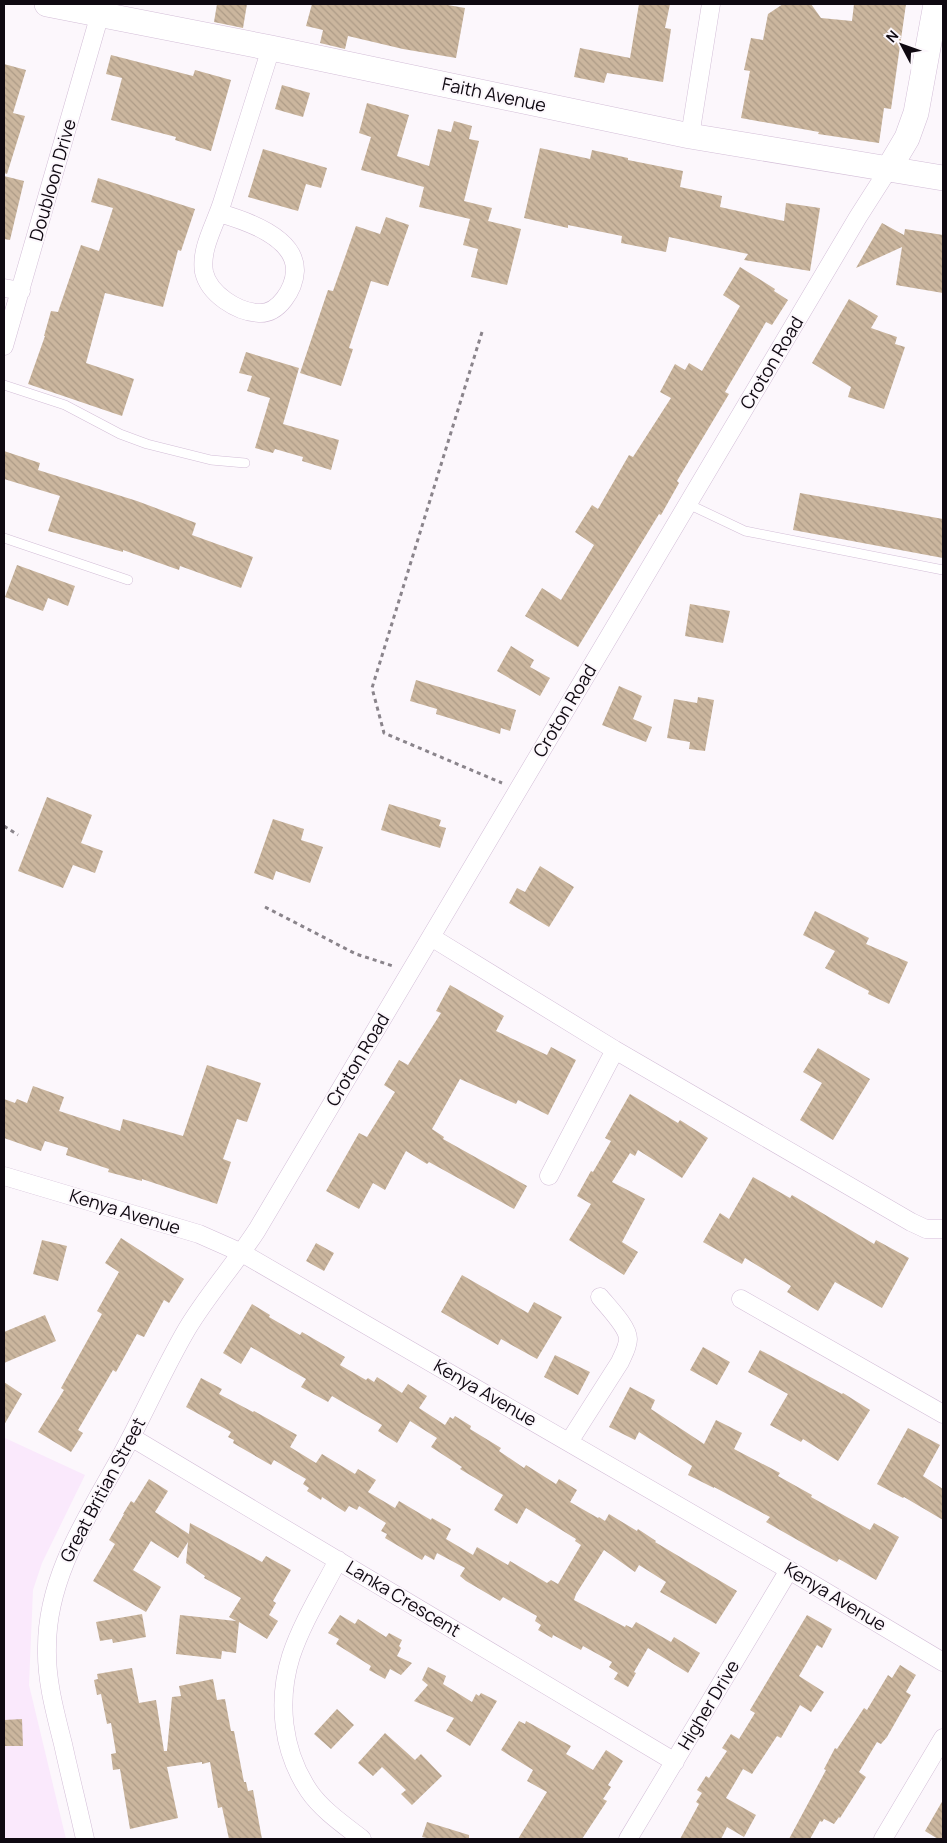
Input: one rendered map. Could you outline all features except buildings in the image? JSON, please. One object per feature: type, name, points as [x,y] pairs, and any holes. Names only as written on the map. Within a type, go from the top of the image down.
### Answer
[{"type":"street","name":"Faith Avenue","points":[[47,4],[271,48],[690,136],[943,178]]},
{"type":"street","points":[[690,136],[711,4]]},
{"type":"street","points":[[888,170],[907,138],[916,113],[936,4]]},
{"type":"street","name":"Doubloon Drive","points":[[4,346],[12,290],[100,14]]},
{"type":"street","points":[[219,213],[257,226],[284,245],[291,255],[295,267],[295,279],[290,290],[272,310],[260,313],[247,311],[233,305],[215,292],[208,284],[205,274],[204,256],[271,48]]},
{"type":"street","name":"Croton Road","points":[[242,1253],[411,972],[858,217],[888,170]]},
{"type":"street","points":[[431,938],[615,1050],[911,1222],[926,1229],[943,1228]]},
{"type":"street","points":[[549,1176],[615,1050]]},
{"type":"street","name":"Kenya Avenue","points":[[4,1176],[199,1234],[242,1253],[789,1570],[943,1662]]},
{"type":"street","name":"Great Britian Street","points":[[85,1839],[52,1700],[46,1647],[54,1594],[69,1553],[187,1329],[208,1297],[242,1253]]},
{"type":"street","points":[[569,1442],[620,1362],[626,1348],[628,1338],[625,1329],[600,1297]]},
{"type":"street","points":[[741,1299],[943,1414]]},
{"type":"street","name":"Lanka Crescent","points":[[131,1436],[675,1762]]},
{"type":"street","points":[[338,1560],[298,1639],[291,1657],[284,1700],[284,1719],[287,1741],[293,1760],[309,1792],[333,1816],[362,1839]]},
{"type":"street","name":"Higher Drive","points":[[628,1839],[789,1570]]},
{"type":"street","points":[[883,1839],[943,1738]]},
{"type":"lane","points":[[4,385],[65,405],[120,434],[148,444],[210,460],[244,463]]},
{"type":"lane","points":[[688,504],[745,530],[943,570]]},
{"type":"lane","points":[[4,538],[128,580]]},
{"type":"path","points":[[482,332],[372,688],[384,733],[518,790]]},
{"type":"path","points":[[4,826],[18,835]]},
{"type":"path","points":[[265,907],[356,954],[411,972]]},
{"type":"shaded area","points":[[5,1438],[85,1475],[42,1563],[33,1590],[29,1685],[66,1839],[4,1839]]}]
